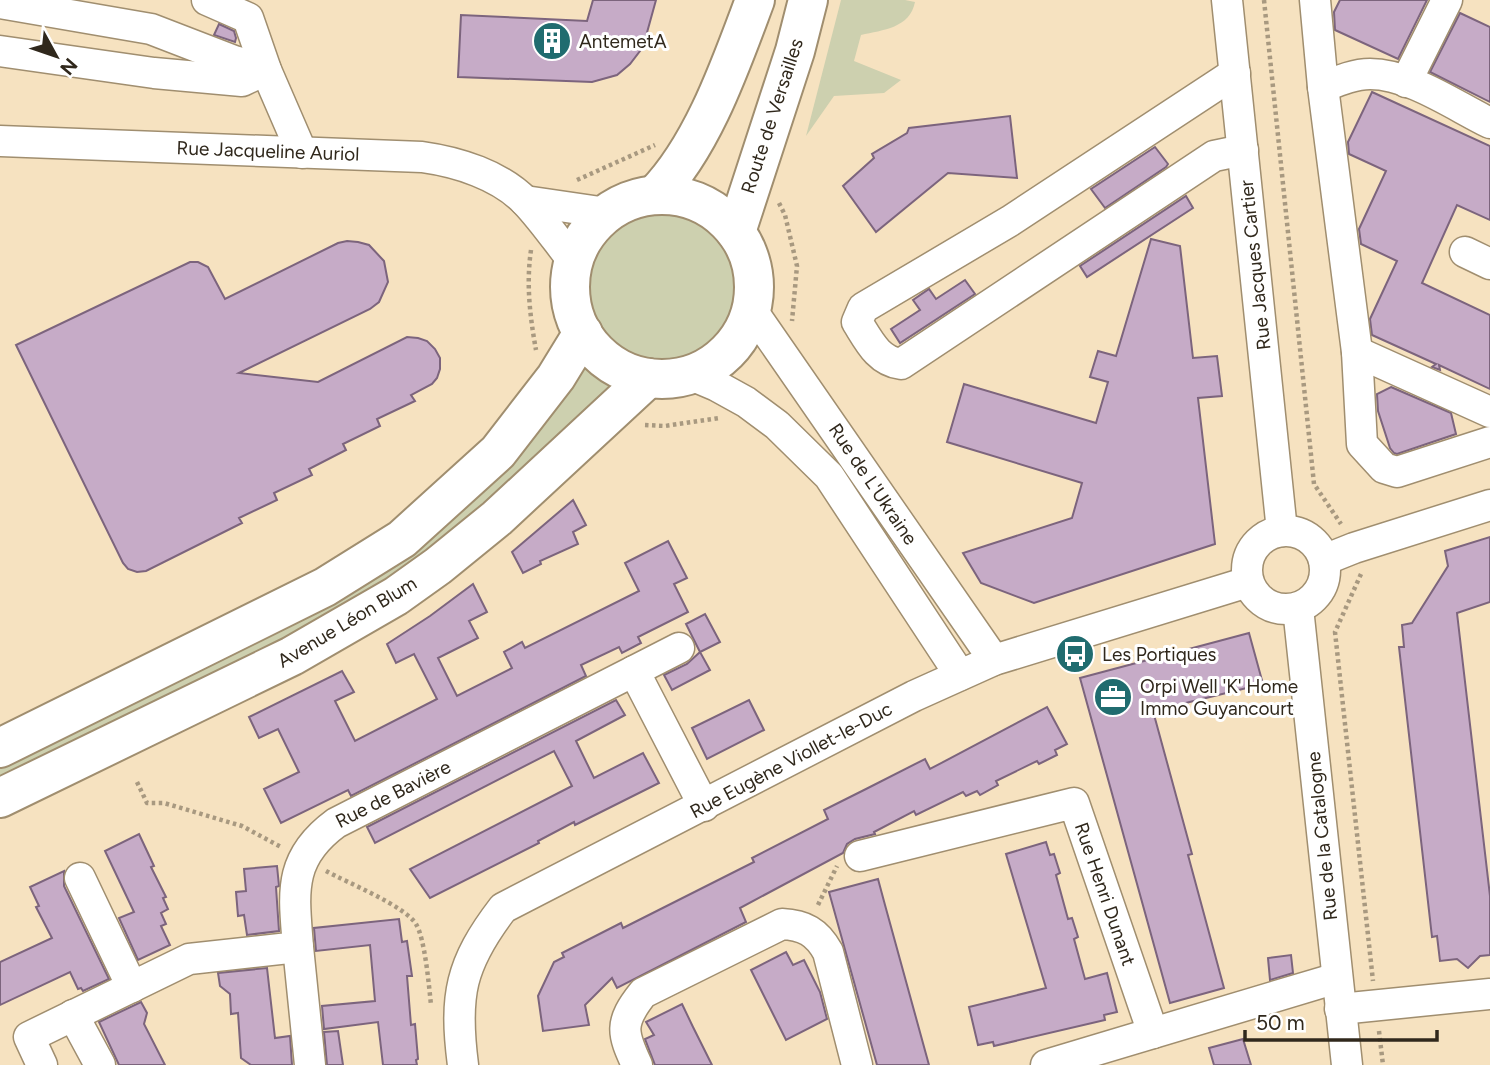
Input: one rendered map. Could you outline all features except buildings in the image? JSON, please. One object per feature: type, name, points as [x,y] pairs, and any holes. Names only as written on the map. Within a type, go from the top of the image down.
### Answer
[{"type":"main road","points":[[655,195],[689,152],[729,68],[755,0]]},
{"type":"main road","name":"Route de Versailles","points":[[736,232],[791,63],[808,0]]},
{"type":"main road","points":[[655,195],[678,196],[700,203],[720,215],[736,232],[749,255],[754,282],[751,309],[743,331],[729,350],[712,365],[691,375],[670,379],[648,378],[622,370],[599,355],[583,333],[573,310],[570,286],[574,261],[581,243],[593,227],[607,214],[638,198],[655,195]]},
{"type":"main road","points":[[0,748],[325,587],[402,539],[498,452],[556,377],[583,333]]},
{"type":"main road","name":"Avenue Léon Blum","points":[[0,798],[292,656],[396,596],[497,518],[648,378]]},
{"type":"street","points":[[208,0],[248,18],[303,153]]},
{"type":"street","name":"Rue Jacques Cartier","points":[[1227,0],[1282,531]]},
{"type":"street","points":[[1315,0],[1323,87],[1357,352],[1362,444],[1384,468],[1397,472],[1490,442]]},
{"type":"street","points":[[1406,82],[1447,0]]},
{"type":"street","points":[[0,3],[151,29],[234,61],[267,70]]},
{"type":"street","points":[[0,51],[154,73],[242,81],[267,70]]},
{"type":"street","points":[[1235,73],[1010,221],[863,308],[857,322],[877,353],[889,363],[901,365],[1214,156],[1242,150]]},
{"type":"street","points":[[1323,87],[1346,78],[1371,74],[1414,83],[1490,123]]},
{"type":"street","name":"Rue Jacqueline Auriol","points":[[0,141],[422,157],[450,161],[477,171],[525,201],[574,261]]},
{"type":"street","name":"Rue Jacqueline Auriol","points":[[525,201],[607,214]]},
{"type":"street","name":"Rue de L'Ukraine","points":[[751,309],[994,660]]},
{"type":"street","points":[[1357,352],[1490,412]]},
{"type":"street","name":"Rue de L'Ukraine","points":[[691,375],[746,402],[777,425],[829,476],[961,675]]},
{"type":"street","points":[[1324,560],[1353,548],[1490,505]]},
{"type":"street","points":[[1282,531],[1294,531],[1313,541],[1324,560],[1326,572],[1318,594],[1298,608],[1274,608],[1254,593],[1248,582],[1248,559],[1253,548],[1261,539],[1282,531]]},
{"type":"street","name":"Rue Eugène Viollet-le-Duc","points":[[463,1065],[458,1030],[459,998],[481,937],[503,908],[914,696],[994,660],[1248,582]]},
{"type":"street","name":"Rue de la Catalogne","points":[[1298,608],[1347,1065]]},
{"type":"street","name":"Rue de Bavière","points":[[310,1065],[294,892],[303,859],[322,832],[335,822],[679,648]]},
{"type":"street","points":[[634,671],[704,806]]},
{"type":"street","name":"Rue Henri Dunant","points":[[860,856],[1074,803],[1153,1033]]},
{"type":"street","points":[[80,878],[132,987]]},
{"type":"street","points":[[637,1065],[625,1038],[630,1012],[643,993],[782,924],[798,925],[812,931],[822,940],[828,952],[857,1065]]},
{"type":"street","points":[[42,1065],[29,1037],[189,960],[298,947]]},
{"type":"street","points":[[1046,1065],[1336,978]]},
{"type":"street","points":[[1340,1009],[1490,994]]},
{"type":"street","points":[[73,1015],[100,1065]]},
{"type":"path","points":[[575,182],[664,140]]},
{"type":"path","points":[[775,197],[785,215],[797,266],[791,330]]},
{"type":"path","points":[[532,242],[528,269],[536,352]]},
{"type":"path","points":[[639,425],[665,426],[722,418]]},
{"type":"path","points":[[806,929],[836,867],[860,856]]},
{"type":"green space","points":[[841,0],[915,2],[912,11],[902,23],[861,35],[854,61],[901,80],[884,93],[834,96],[806,136]]},
{"type":"green space","points":[[665,213],[694,219],[718,235],[734,259],[740,288],[734,317],[718,341],[694,357],[665,363],[636,357],[612,341],[596,317],[590,288],[596,259],[612,235],[636,219]]},
{"type":"green space","points":[[585,363],[616,390],[515,484],[361,602],[0,784],[0,764],[320,608]]},
{"type":"place","name":"AntemetA","points":[[552,41]]},
{"type":"place","name":"Les Portiques","points":[[1075,654]]},
{"type":"place","name":"Orpi Well 'K' Home Immo Guyancourt","points":[[1113,697]]}]
